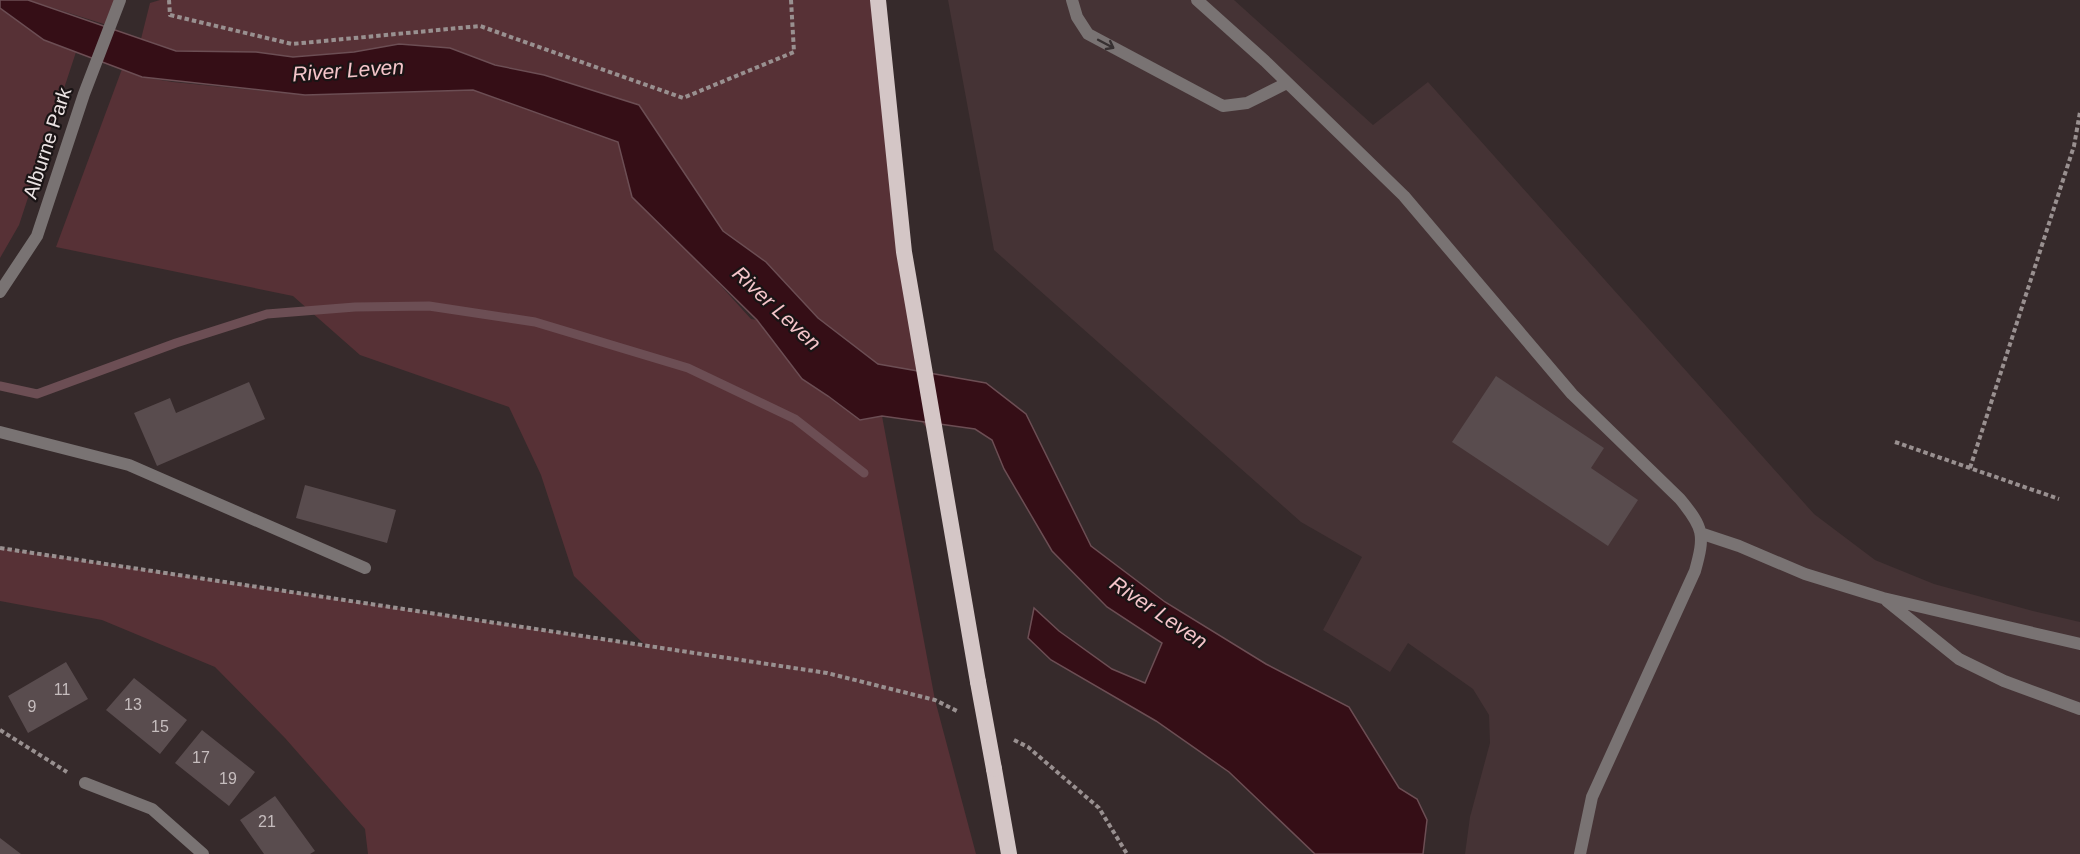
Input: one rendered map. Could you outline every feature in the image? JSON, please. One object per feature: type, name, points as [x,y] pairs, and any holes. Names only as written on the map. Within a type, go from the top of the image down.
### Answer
[{"type":"highway","points":[[878,0],[904,252],[1009,854]]},
{"type":"street","name":"Alburne Park","points":[[0,292],[37,236],[84,94],[120,0]]},
{"type":"street","points":[[1072,0],[1077,17],[1088,34],[1223,106],[1247,103],[1287,83]]},
{"type":"street","points":[[1197,0],[1404,196],[1572,394],[1680,499],[1693,514],[1703,534],[1695,571],[1592,797],[1580,854]]},
{"type":"street","points":[[0,432],[129,465],[365,568]]},
{"type":"street","points":[[1703,534],[1739,546],[1805,574],[1883,598],[2080,645]]},
{"type":"street","points":[[1883,598],[1959,659],[2004,681],[2080,709]]},
{"type":"street","points":[[85,783],[152,809],[203,854]]},
{"type":"path","points":[[169,0],[170,15],[292,44],[480,26],[683,98],[794,52],[791,0]]},
{"type":"path","points":[[1970,468],[2074,146],[2080,112]]},
{"type":"path","points":[[1895,442],[2059,499]]},
{"type":"path","points":[[0,548],[770,663],[827,673],[935,700]]},
{"type":"path","points":[[0,730],[85,783]]},
{"type":"path","points":[[1028,747],[1099,808],[1127,854]]},
{"type":"shaded area","points":[[28,0],[120,0],[110,26]]},
{"type":"shaded area","points":[[160,0],[878,0],[935,439],[878,364],[818,318],[766,262],[723,231],[639,105],[544,75],[399,44],[354,52],[293,57],[256,52],[176,51],[141,39],[150,3]]},
{"type":"shaded area","points":[[948,0],[1234,0],[1373,125],[1428,82],[1814,514],[1875,560],[1934,584],[2080,622],[2080,854],[1465,854],[1470,817],[1490,743],[1489,715],[1473,689],[1408,643],[1390,672],[1323,630],[1362,557],[1301,522],[994,250]]},
{"type":"shaded area","points":[[0,8],[44,40],[76,52],[19,225],[0,258]]},
{"type":"shaded area","points":[[122,69],[142,77],[173,82],[305,95],[473,90],[618,142],[632,197],[692,254],[751,319],[757,320],[802,379],[860,420],[882,416],[935,700],[976,854],[368,854],[365,829],[285,738],[215,667],[102,620],[0,601],[0,548],[646,646],[574,576],[541,475],[509,407],[360,355],[293,296],[56,247]]},
{"type":"water","name":"River Leven","points":[[0,0],[28,0],[176,51],[256,52],[293,57],[354,52],[399,44],[450,48],[495,65],[544,75],[639,105],[723,231],[766,262],[818,318],[878,364],[986,383],[1026,414],[1091,546],[1165,602],[1266,664],[1349,707],[1399,788],[1417,799],[1427,820],[1423,854],[1315,854],[1229,772],[1156,721],[1051,660],[1028,638],[1034,608],[1059,631],[1112,669],[1145,683],[1162,643],[1107,607],[1052,551],[1004,469],[992,440],[975,429],[882,416],[860,420],[802,379],[757,320],[632,197],[618,142],[473,90],[305,95],[142,77],[44,40],[0,8]]},
{"type":"building","points":[[1496,376],[1604,448],[1591,468],[1638,500],[1608,546],[1452,442]]},
{"type":"building","points":[[249,382],[265,419],[157,466],[134,413],[170,398],[176,413]]},
{"type":"building","points":[[305,485],[396,510],[387,543],[296,518]]},
{"type":"building","points":[[66,662],[88,699],[28,733],[8,696]]},
{"type":"building","points":[[134,678],[187,720],[160,754],[106,710]]},
{"type":"building","points":[[202,730],[255,772],[229,806],[175,763]]},
{"type":"building","points":[[275,796],[315,851],[310,854],[264,854],[240,820]]},
{"type":"building","points":[[0,838],[21,854],[0,854]]},
{"type":"waterway","points":[[0,386],[37,394],[176,343],[267,314],[355,307],[429,306],[535,322],[688,368],[795,419],[864,473]]}]
